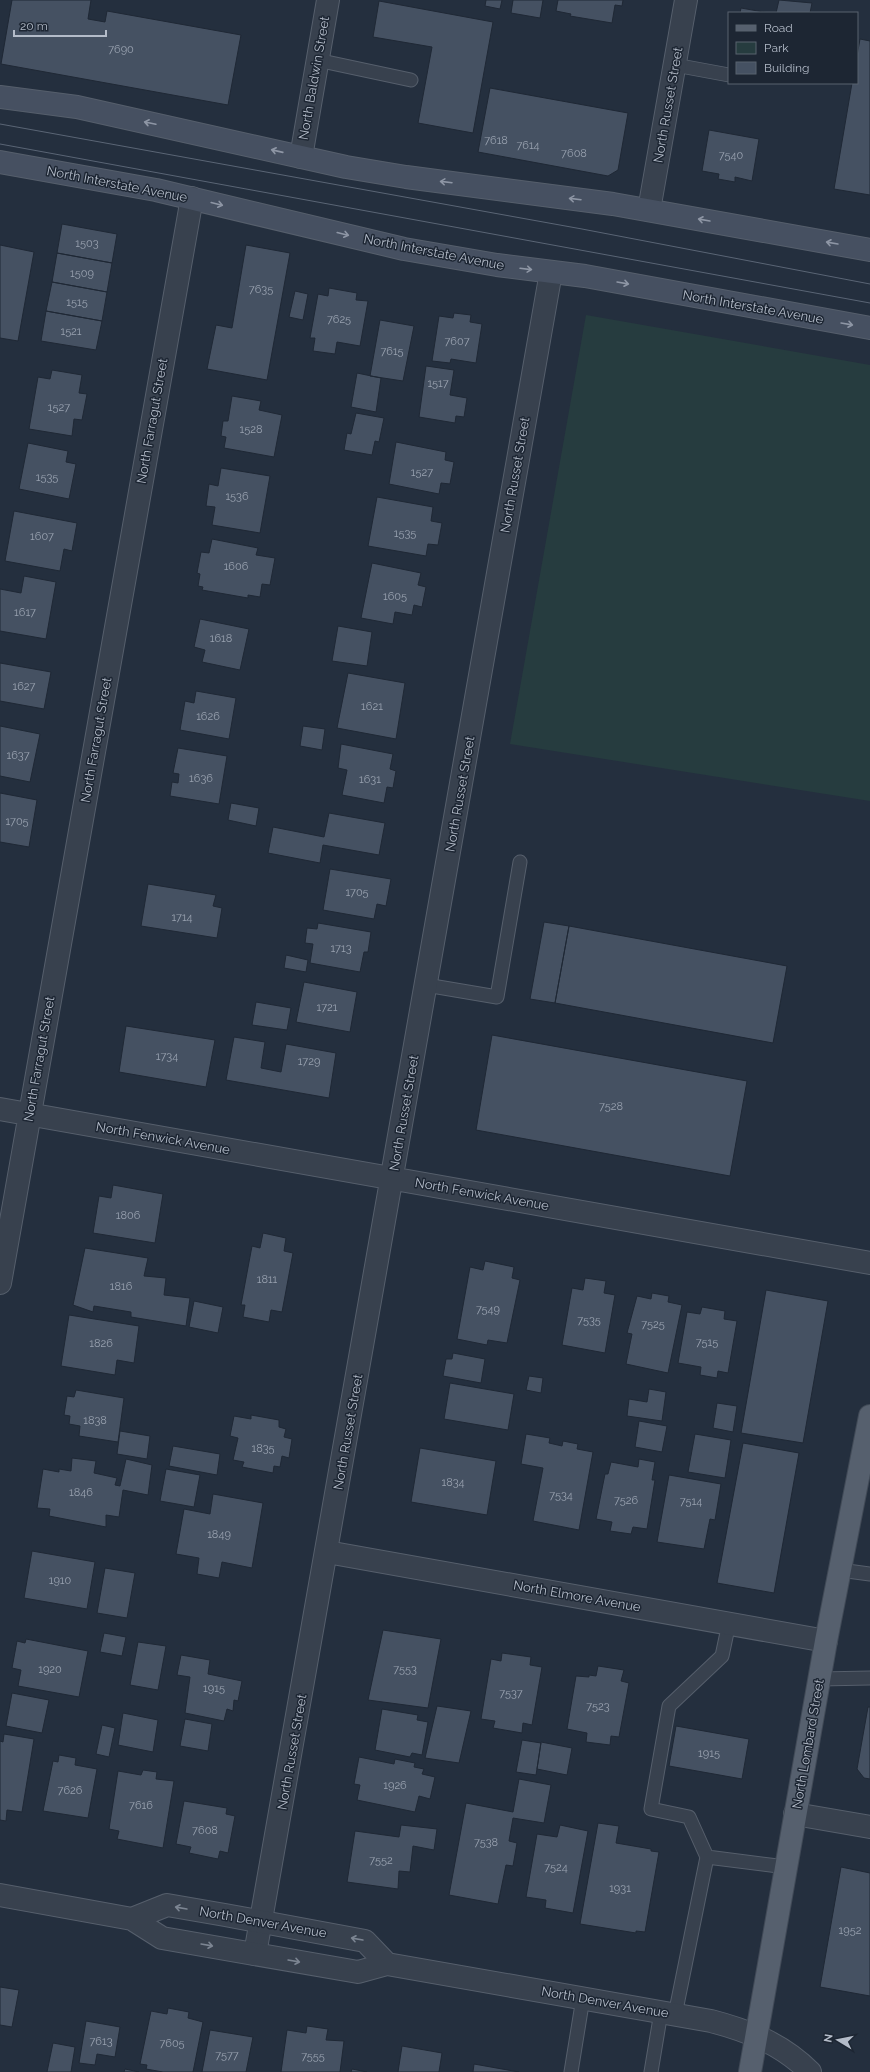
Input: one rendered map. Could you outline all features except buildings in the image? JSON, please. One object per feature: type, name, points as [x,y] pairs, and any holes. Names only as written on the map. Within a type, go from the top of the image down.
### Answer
[{"type":"main road","points":[[0,97],[77,107],[346,167],[406,177],[649,210],[870,250]]},
{"type":"main road","name":"North Interstate Avenue","points":[[0,162],[192,198],[404,249],[497,265],[584,276],[870,328]]},
{"type":"main road","name":"North Lombard Street","points":[[750,2072],[826,1641],[867,1446],[870,1416]]},
{"type":"street","name":"North Baldwin Street","points":[[300,157],[328,0]]},
{"type":"street","name":"North Russet Street","points":[[649,210],[686,0]]},
{"type":"street","name":"North Farragut Street","points":[[0,1283],[192,198]]},
{"type":"street","name":"North Russet Street","points":[[255,1954],[393,1178],[551,272]]},
{"type":"street","name":"North Fenwick Avenue","points":[[0,1109],[870,1263]]},
{"type":"street","name":"North Elmore Avenue","points":[[327,1552],[826,1641]]},
{"type":"street","points":[[795,1814],[870,1826]]},
{"type":"street","name":"North Denver Avenue","points":[[0,1895],[132,1918],[162,1938],[358,1972],[387,1964],[711,2021],[756,2035],[781,2048],[798,2060],[810,2072]]},
{"type":"street","name":"North Denver Avenue","points":[[132,1918],[167,1905],[364,1941],[387,1964]]},
{"type":"lane","points":[[318,60],[411,80]]},
{"type":"lane","points":[[675,64],[728,75]]},
{"type":"lane","points":[[426,984],[497,997],[520,862]]},
{"type":"lane","points":[[840,1570],[870,1574]]},
{"type":"lane","points":[[651,2072],[668,2013],[707,1857],[689,1817],[650,1809],[669,1706],[722,1656],[729,1623]]},
{"type":"lane","points":[[820,1679],[870,1678]]},
{"type":"lane","points":[[707,1857],[786,1868]]},
{"type":"lane","points":[[571,2072],[583,1998]]},
{"type":"green space","points":[[586,315],[870,365],[870,801],[510,744]]},
{"type":"tram line","points":[[0,124],[582,229],[870,284]]},
{"type":"tram line","points":[[0,144],[870,303]]}]
